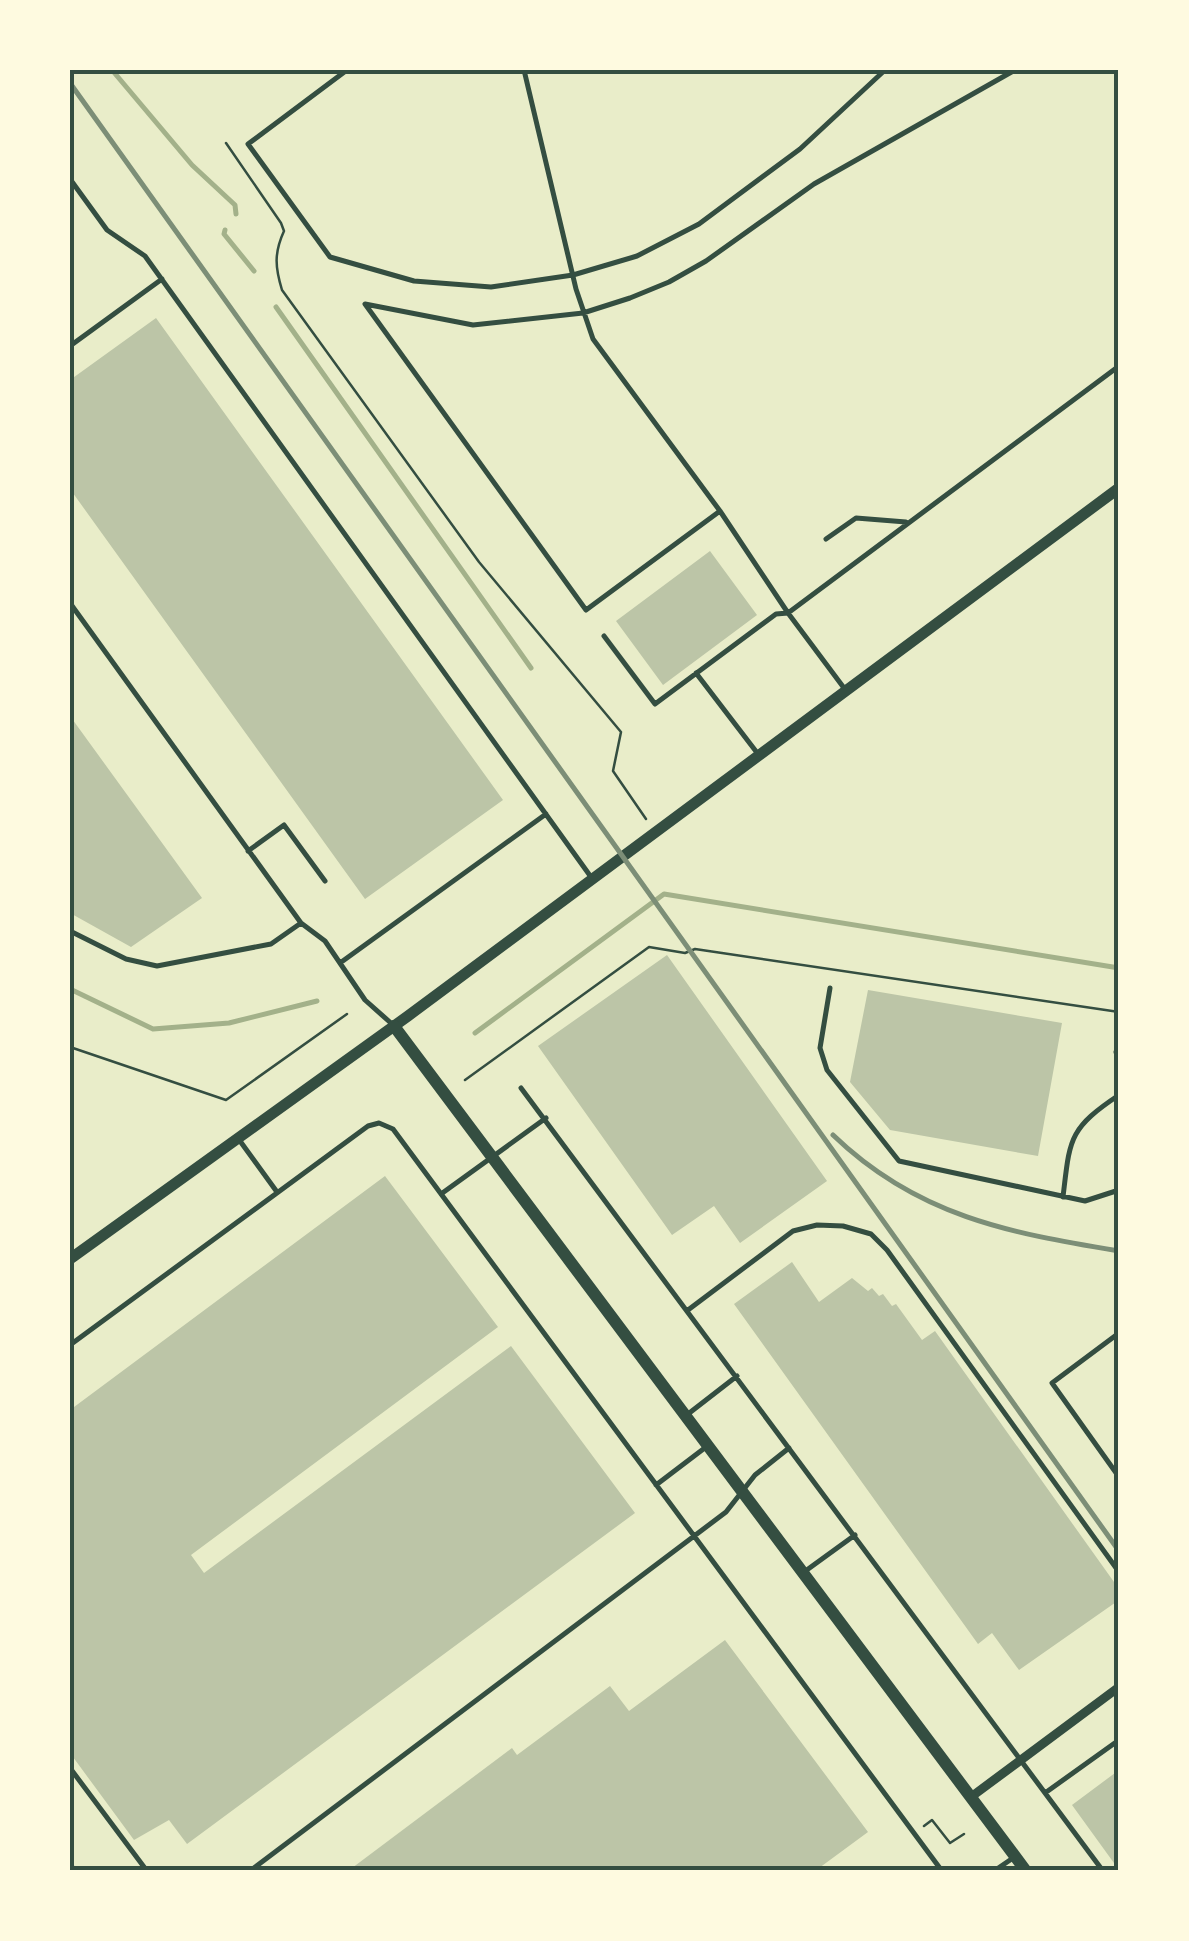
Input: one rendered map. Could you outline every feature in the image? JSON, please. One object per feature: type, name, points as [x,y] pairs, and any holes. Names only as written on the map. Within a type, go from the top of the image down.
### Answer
[{"type":"main road","points":[[394,1026],[1026,1871]]},
{"type":"street","points":[[70,1259],[394,1026],[1119,488]]},
{"type":"street","points":[[971,1797],[1119,1687]]},
{"type":"lane","points":[[347,70],[248,144],[330,257],[414,281],[491,287],[572,275],[636,256],[699,224],[800,149],[884,70]]},
{"type":"lane","points":[[524,70],[572,275],[593,339],[846,691]]},
{"type":"lane","points":[[720,511],[586,610],[365,304],[473,325],[584,313],[676,278],[814,184],[1015,70]]},
{"type":"lane","points":[[70,179],[107,230],[145,256],[593,879]]},
{"type":"lane","points":[[70,346],[162,280]]},
{"type":"lane","points":[[604,636],[654,704],[776,614],[788,613],[1119,366]]},
{"type":"lane","points":[[826,539],[856,518],[909,523]]},
{"type":"lane","points":[[70,603],[301,923],[325,941],[365,1000],[394,1026]]},
{"type":"lane","points":[[696,673],[759,756]]},
{"type":"lane","points":[[340,963],[546,814]]},
{"type":"lane","points":[[248,851],[284,824],[325,881]]},
{"type":"lane","points":[[70,931],[126,960],[156,966],[272,944],[301,923]]},
{"type":"lane","points":[[830,988],[820,1048],[827,1070],[899,1161],[1086,1201],[1119,1190]]},
{"type":"lane","points":[[1116,1052],[1119,1064]]},
{"type":"lane","points":[[521,1088],[1103,1871]]},
{"type":"lane","points":[[1062,1196],[1070,1141],[1093,1112],[1119,1095]]},
{"type":"lane","points":[[441,1194],[546,1118]]},
{"type":"lane","points":[[70,1345],[368,1126],[379,1123],[392,1129],[942,1871]]},
{"type":"lane","points":[[238,1138],[278,1192]]},
{"type":"lane","points":[[688,1310],[792,1232],[817,1225],[843,1226],[871,1234],[888,1250],[1119,1572]]},
{"type":"lane","points":[[1119,1333],[1052,1383],[1119,1477]]},
{"type":"lane","points":[[686,1416],[736,1376]]},
{"type":"lane","points":[[656,1485],[708,1446]]},
{"type":"lane","points":[[250,1871],[726,1512],[742,1490],[790,1448]]},
{"type":"lane","points":[[803,1573],[854,1536]]},
{"type":"lane","points":[[1046,1794],[1119,1740]]},
{"type":"lane","points":[[70,1768],[146,1871]]},
{"type":"lane","points":[[994,1871],[1015,1856]]},
{"type":"path","points":[[226,143],[281,223],[284,231],[276,249],[275,268],[282,290],[479,562],[621,732],[613,771],[656,832]]},
{"type":"path","points":[[465,1080],[649,946],[685,953],[695,949],[1119,1012]]},
{"type":"path","points":[[70,1047],[226,1100],[347,1014]]},
{"type":"path","points":[[923,1827],[932,1820],[950,1843],[964,1834]]},
{"type":"building","points":[[156,318],[503,800],[365,899],[70,489],[70,380]]},
{"type":"building","points":[[710,551],[757,615],[663,685],[616,621]]},
{"type":"building","points":[[70,716],[202,898],[131,947],[70,913]]},
{"type":"building","points":[[667,955],[827,1181],[740,1243],[714,1206],[672,1235],[538,1046]]},
{"type":"building","points":[[868,990],[1062,1023],[1038,1156],[890,1130],[850,1082]]},
{"type":"building","points":[[385,1176],[498,1327],[191,1555],[204,1573],[511,1346],[635,1513],[187,1844],[169,1820],[134,1840],[70,1753],[70,1410]]},
{"type":"building","points":[[792,1262],[819,1302],[852,1278],[868,1291],[872,1288],[879,1296],[883,1294],[892,1306],[896,1304],[922,1340],[935,1331],[1119,1589],[1119,1600],[1019,1670],[992,1633],[978,1644],[734,1304]]},
{"type":"building","points":[[725,1640],[868,1832],[815,1871],[348,1871],[512,1748],[517,1755],[610,1686],[629,1711]]},
{"type":"building","points":[[1119,1770],[1119,1870],[1072,1805]]},
{"type":"waterway","points":[[112,70],[192,165],[235,205],[236,214]]},
{"type":"waterway","points":[[225,230],[224,234],[254,271]]},
{"type":"waterway","points":[[276,307],[531,668]]},
{"type":"waterway","points":[[475,1033],[664,894],[1119,968]]},
{"type":"waterway","points":[[70,989],[153,1029],[229,1023],[317,1001]]},
{"type":"railway","points":[[70,83],[1119,1551]]},
{"type":"railway","points":[[833,1135],[865,1163],[931,1203],[1002,1228],[1119,1251]]}]
